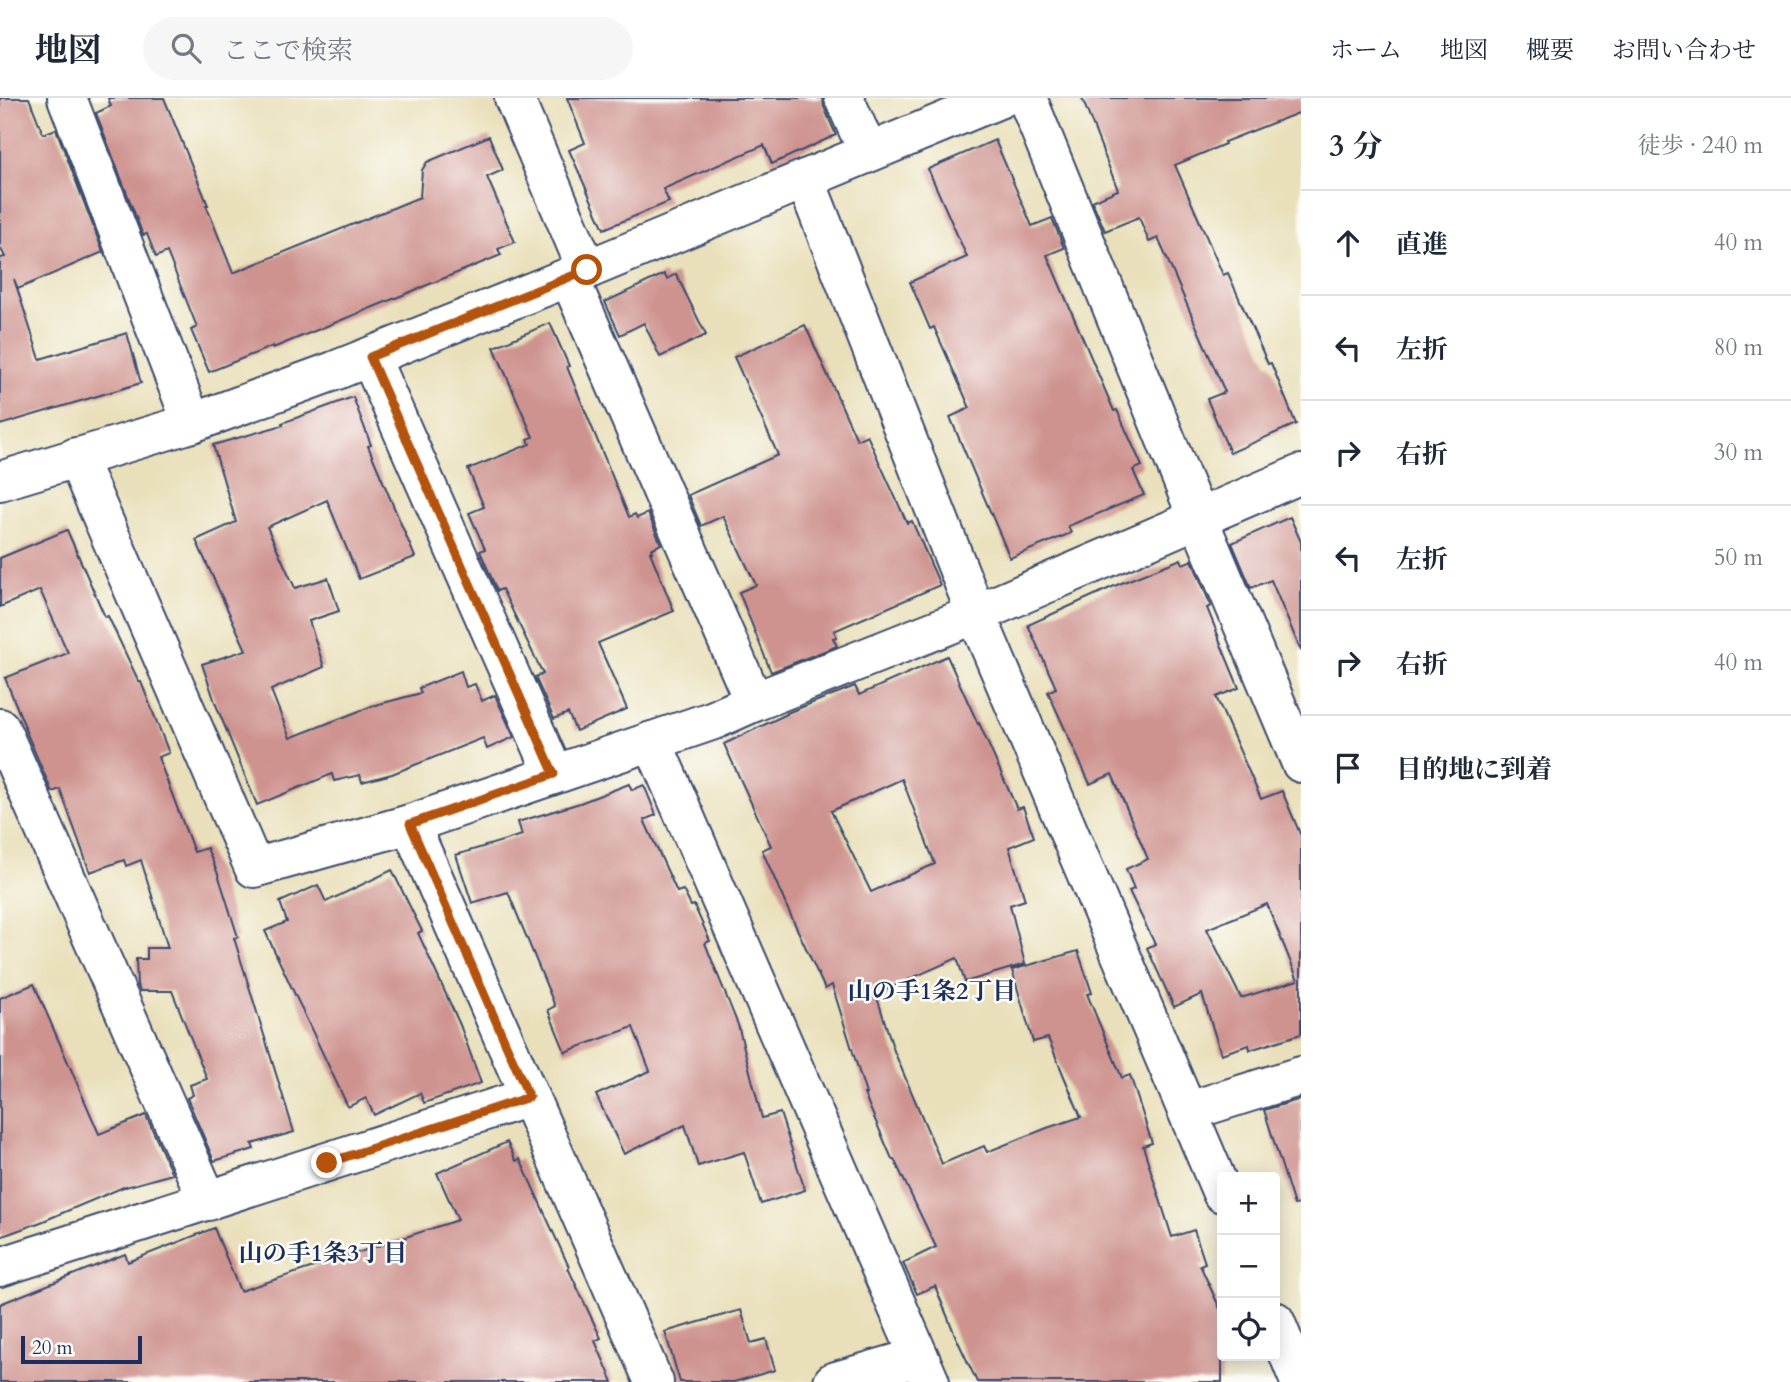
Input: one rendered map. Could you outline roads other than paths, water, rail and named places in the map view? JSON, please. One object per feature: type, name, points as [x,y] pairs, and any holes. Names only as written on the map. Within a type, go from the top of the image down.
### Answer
[{"type":"street","points":[[67,98],[192,423]]},
{"type":"street","points":[[514,98],[578,274],[754,702]]},
{"type":"street","points":[[844,98],[868,152]]},
{"type":"street","points":[[0,481],[192,423],[370,357],[578,274],[1001,98]]},
{"type":"street","points":[[1027,98],[1301,763]]},
{"type":"street","points":[[805,179],[976,614],[1217,1181]]},
{"type":"street","points":[[370,357],[554,774]]},
{"type":"street","points":[[76,457],[254,868],[410,824],[714,720],[976,614],[1301,474]]},
{"type":"street","points":[[0,728],[208,1201]]},
{"type":"street","points":[[652,741],[925,1369],[833,1382]]},
{"type":"street","points":[[410,824],[654,1382]]},
{"type":"street","points":[[1189,1111],[1301,1076]]},
{"type":"street","points":[[0,1266],[529,1097]]},
{"type":"street","points":[[1280,1333],[1300,1382]]},
{"type":"district","name":"山の手1条2丁目","points":[[932,991]]},
{"type":"district","name":"山の手1条3丁目","points":[[323,1253]]}]
